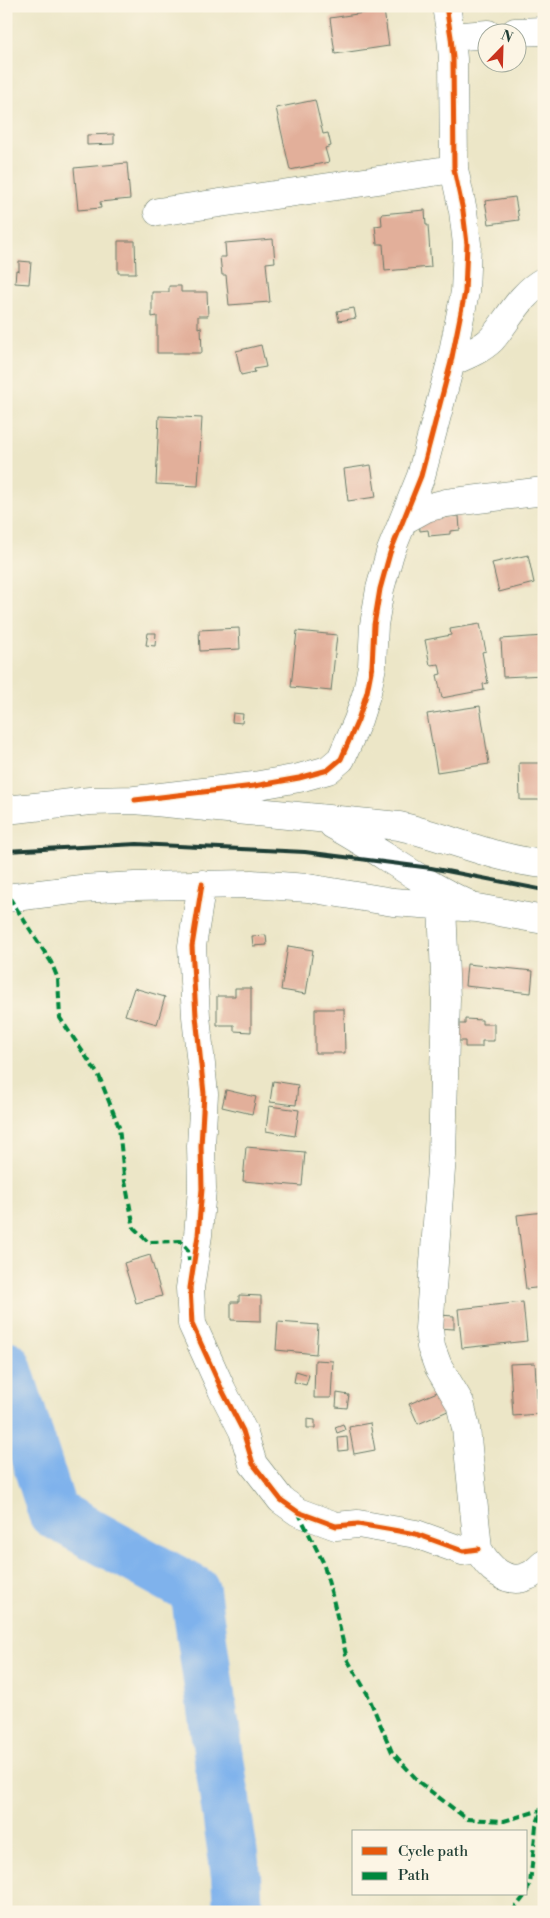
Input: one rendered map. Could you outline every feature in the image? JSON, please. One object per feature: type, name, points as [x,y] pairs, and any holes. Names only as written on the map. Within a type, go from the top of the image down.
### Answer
[{"type":"street","points":[[135,800],[254,786],[299,778],[328,770],[341,759],[358,720],[367,692],[380,589],[390,553],[421,476],[451,362],[465,292],[467,244],[464,211],[454,168],[454,85],[451,37],[446,6]]},
{"type":"street","points":[[528,32],[544,31]]},
{"type":"street","points":[[451,37],[478,35]]},
{"type":"street","points":[[158,212],[454,168]]},
{"type":"street","points":[[451,362],[472,354],[490,340],[520,301],[544,281]]},
{"type":"street","points":[[404,520],[426,508],[446,503],[544,490]]},
{"type":"street","points":[[6,810],[90,800],[135,800],[320,818],[399,826],[428,833],[496,855],[544,864]]},
{"type":"street","points":[[320,818],[362,841],[448,895],[477,908]]},
{"type":"street","points":[[202,884],[192,946],[196,1016],[204,1094],[201,1146],[202,1189],[198,1235],[190,1288],[192,1324],[243,1431],[253,1464],[281,1500],[298,1512],[336,1526],[358,1524],[416,1534],[463,1551],[478,1549]]},
{"type":"street","points":[[6,898],[81,889],[252,884],[308,888],[394,902],[477,908],[544,920]]},
{"type":"street","points":[[442,906],[446,998],[442,1156],[428,1329],[431,1347],[438,1366],[460,1403],[466,1428],[478,1549],[485,1562],[498,1574],[514,1579],[528,1576],[544,1564]]},
{"type":"street","points":[[517,915],[544,932]]},
{"type":"building","points":[[384,10],[389,46],[335,54],[330,18]]},
{"type":"building","points":[[315,100],[323,134],[328,133],[331,146],[325,148],[329,162],[290,170],[276,108]]},
{"type":"building","points":[[114,134],[114,144],[87,145],[87,135]]},
{"type":"building","points":[[127,163],[130,199],[100,202],[101,208],[78,210],[74,168]]},
{"type":"building","points":[[515,197],[519,220],[489,224],[485,201]]},
{"type":"building","points":[[425,210],[431,267],[385,271],[383,244],[377,244],[375,226],[382,225],[381,214]]},
{"type":"building","points":[[273,239],[275,262],[266,263],[270,302],[229,305],[226,275],[222,275],[220,257],[226,257],[225,243]]},
{"type":"building","points":[[118,241],[135,241],[136,273],[118,273]]},
{"type":"building","points":[[19,261],[31,262],[29,284],[15,283],[16,270],[19,271]]},
{"type":"building","points":[[169,286],[181,286],[181,292],[207,292],[208,316],[198,316],[198,328],[201,327],[202,353],[157,353],[157,316],[152,317],[152,292],[169,292]]},
{"type":"building","points":[[354,308],[356,318],[339,321],[337,311]]},
{"type":"building","points":[[261,345],[266,367],[254,369],[255,372],[241,375],[236,351]]},
{"type":"building","points":[[159,416],[202,418],[198,486],[156,484]]},
{"type":"building","points":[[371,465],[376,497],[348,501],[344,469]]},
{"type":"building","points":[[459,516],[460,530],[450,531],[450,534],[429,536],[428,530],[420,531],[419,519]]},
{"type":"building","points":[[528,555],[534,583],[499,592],[492,563]]},
{"type":"building","points":[[480,624],[486,651],[482,652],[488,683],[483,684],[484,690],[442,698],[437,675],[441,674],[439,664],[430,665],[425,640],[451,635],[450,629]]},
{"type":"building","points":[[239,628],[240,649],[200,651],[199,630]]},
{"type":"building","points":[[297,631],[337,635],[331,691],[291,687]]},
{"type":"building","points":[[148,633],[156,633],[155,646],[146,645]]},
{"type":"building","points":[[544,636],[544,675],[503,677],[501,639]]},
{"type":"building","points":[[480,706],[489,764],[437,772],[427,714]]},
{"type":"building","points":[[233,713],[243,714],[242,723],[232,722]]},
{"type":"building","points":[[541,725],[544,725],[544,742],[541,742]]},
{"type":"building","points":[[519,763],[544,763],[544,800],[520,800]]},
{"type":"building","points":[[266,935],[267,945],[253,946],[252,936]]},
{"type":"building","points":[[288,946],[313,950],[306,994],[281,990]]},
{"type":"building","points":[[467,964],[533,971],[531,993],[465,986]]},
{"type":"building","points":[[134,988],[165,997],[157,1024],[125,1015]]},
{"type":"building","points":[[235,988],[251,988],[251,1032],[234,1031],[234,1025],[217,1025],[217,996],[235,996]]},
{"type":"building","points":[[315,1009],[344,1009],[345,1053],[315,1053]]},
{"type":"building","points":[[465,1019],[482,1020],[482,1024],[494,1024],[494,1041],[482,1041],[482,1047],[465,1047],[465,1041],[456,1041],[456,1024],[465,1024]]},
{"type":"building","points":[[273,1081],[298,1085],[296,1105],[270,1102]]},
{"type":"building","points":[[226,1090],[256,1097],[252,1114],[222,1107]]},
{"type":"building","points":[[269,1106],[299,1110],[295,1136],[266,1131]]},
{"type":"building","points":[[246,1147],[305,1152],[302,1186],[243,1181]]},
{"type":"building","points":[[544,1212],[544,1287],[526,1289],[517,1215]]},
{"type":"building","points":[[150,1255],[162,1296],[136,1303],[124,1263]]},
{"type":"building","points":[[239,1295],[261,1296],[261,1321],[231,1320],[231,1302],[239,1302]]},
{"type":"building","points":[[523,1302],[527,1341],[462,1348],[458,1309]]},
{"type":"building","points":[[439,1315],[454,1316],[454,1329],[438,1328]]},
{"type":"building","points":[[278,1322],[318,1325],[316,1354],[276,1350]]},
{"type":"building","points":[[315,1360],[333,1361],[331,1398],[314,1398]]},
{"type":"building","points":[[535,1363],[538,1414],[513,1416],[510,1364]]},
{"type":"building","points":[[296,1371],[309,1375],[306,1385],[294,1382]]},
{"type":"building","points":[[442,1390],[450,1410],[418,1424],[409,1404]]},
{"type":"building","points":[[337,1393],[349,1395],[347,1408],[336,1407]]},
{"type":"building","points":[[307,1419],[315,1420],[315,1428],[307,1428]]},
{"type":"building","points":[[370,1423],[375,1450],[354,1454],[349,1427]]},
{"type":"building","points":[[343,1424],[345,1430],[337,1433],[335,1427]]},
{"type":"building","points":[[347,1437],[348,1450],[339,1451],[338,1438]]},
{"type":"waterway","points":[[6,1365],[53,1513],[195,1591],[236,1876],[238,1912]]},
{"type":"railway","points":[[6,851],[137,844],[305,852],[431,868],[544,890]]},
{"type":"marked path","points":[[9,897],[51,962],[58,979],[60,1018],[99,1076],[119,1127],[124,1176],[134,1228],[148,1242],[180,1241],[188,1250],[189,1261]]},
{"type":"marked path","points":[[298,1512],[323,1562],[347,1659],[367,1693],[392,1752],[420,1783],[467,1819],[504,1821],[541,1810]]},
{"type":"marked path","points":[[528,1888],[536,1826],[544,1804]]},
{"type":"marked path","points":[[512,1912],[524,1896]]},
{"type":"cycle path","points":[[135,800],[254,786],[299,778],[328,770],[341,759],[358,720],[367,692],[372,666],[374,625],[380,589],[390,553],[421,476],[451,362],[465,292],[467,244],[463,211],[454,169],[453,59],[446,6]]},
{"type":"cycle path","points":[[202,884],[192,946],[196,1016],[204,1094],[201,1146],[202,1189],[198,1235],[190,1288],[192,1324],[243,1431],[253,1464],[281,1500],[298,1512],[336,1526],[358,1524],[416,1534],[463,1551],[478,1549]]}]
